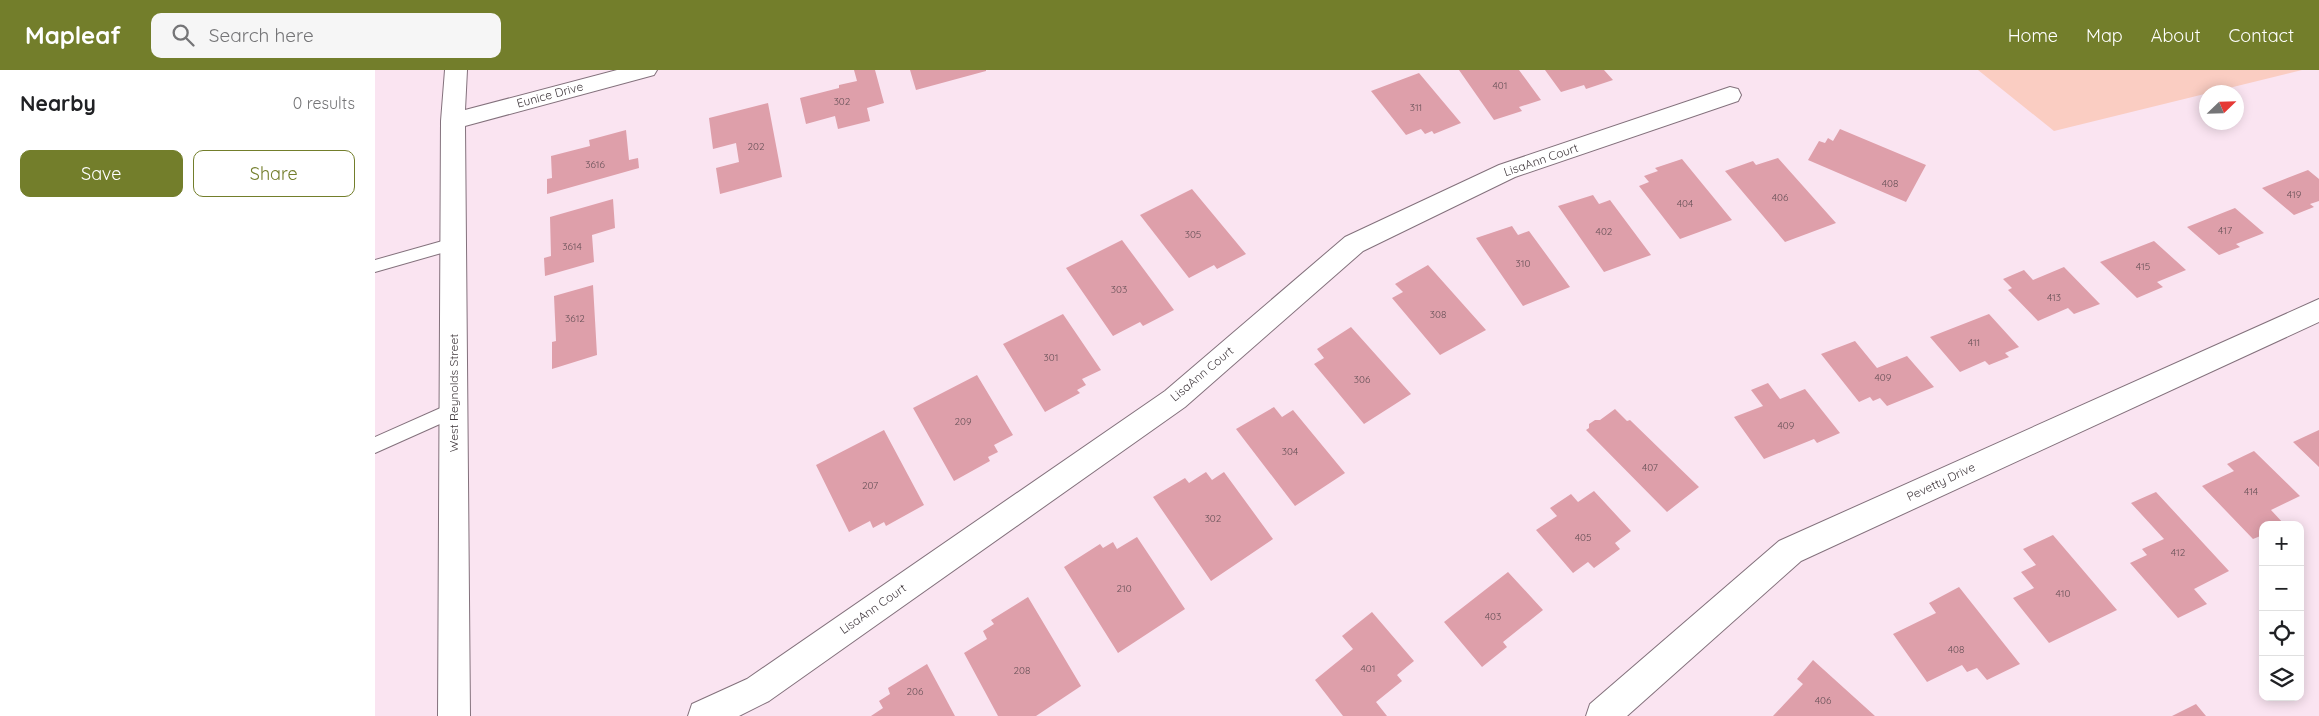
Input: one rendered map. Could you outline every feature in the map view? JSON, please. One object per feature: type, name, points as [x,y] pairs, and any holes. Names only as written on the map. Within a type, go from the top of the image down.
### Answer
[{"type":"street","name":"West Reynolds Street","points":[[454,716],[453,121],[456,70]]},
{"type":"street","name":"Eunice Drive","points":[[453,121],[646,70]]},
{"type":"street","name":"LisaAnn Court","points":[[705,716],[758,690],[1175,399],[1354,244],[1507,170],[1730,95]]},
{"type":"street","name":"Pevetty Drive","points":[[1602,716],[1790,551],[2319,310]]},
{"type":"lane","points":[[375,266],[453,244]]},
{"type":"lane","points":[[375,445],[454,410]]},
{"type":"shaded area","points":[[1978,70],[2302,70],[2241,85],[2199,85],[2199,95],[2054,131]]},
{"type":"building","points":[[854,70],[875,70],[884,103],[867,108],[870,121],[838,129],[835,116],[806,124],[800,98],[839,88],[839,85],[857,81]]},
{"type":"building","points":[[910,70],[986,70],[986,71],[916,90]]},
{"type":"building","points":[[1459,70],[1519,70],[1541,100],[1519,107],[1522,111],[1494,120]]},
{"type":"building","points":[[1545,70],[1604,70],[1613,80],[1586,89],[1584,85],[1561,92]]},
{"type":"building","points":[[1419,73],[1461,123],[1434,134],[1432,131],[1425,134],[1421,129],[1406,135],[1371,91]]},
{"type":"building","points":[[768,103],[782,177],[720,194],[716,168],[739,162],[736,143],[713,149],[709,118]]},
{"type":"building","points":[[1840,129],[1926,165],[1906,202],[1808,160],[1819,141],[1825,143],[1828,138],[1833,141]]},
{"type":"building","points":[[626,130],[629,160],[638,158],[639,168],[547,194],[547,179],[552,178],[551,156],[590,146],[589,140]]},
{"type":"building","points":[[1778,158],[1836,223],[1785,242],[1725,171],[1753,161],[1756,165]]},
{"type":"building","points":[[1682,159],[1732,220],[1680,239],[1639,186],[1649,182],[1644,176],[1658,171],[1655,168]]},
{"type":"building","points":[[2308,170],[2319,179],[2319,201],[2310,204],[2314,207],[2294,215],[2262,188]]},
{"type":"building","points":[[1192,189],[1246,254],[1217,269],[1214,265],[1189,278],[1140,215]]},
{"type":"building","points":[[1593,195],[1599,204],[1610,200],[1651,255],[1604,272],[1558,206]]},
{"type":"building","points":[[613,199],[615,228],[592,235],[594,262],[545,276],[544,258],[551,256],[550,217]]},
{"type":"building","points":[[2235,208],[2264,233],[2236,244],[2240,247],[2219,255],[2187,227]]},
{"type":"building","points":[[1512,226],[1518,235],[1529,231],[1570,287],[1523,306],[1476,238]]},
{"type":"building","points":[[1122,240],[1174,310],[1143,326],[1140,322],[1113,336],[1066,268]]},
{"type":"building","points":[[2154,241],[2186,270],[2157,282],[2163,287],[2137,298],[2100,262]]},
{"type":"building","points":[[1428,265],[1486,330],[1440,355],[1392,298],[1403,292],[1395,284]]},
{"type":"building","points":[[2064,267],[2100,304],[2074,314],[2068,308],[2038,321],[2008,290],[2012,288],[2003,279],[2024,270],[2033,280]]},
{"type":"building","points":[[593,285],[597,355],[552,369],[552,342],[556,341],[554,296]]},
{"type":"building","points":[[1063,314],[1101,370],[1082,379],[1086,385],[1077,390],[1080,393],[1045,412],[1003,344]]},
{"type":"building","points":[[1989,314],[2019,347],[2005,353],[2009,357],[1989,365],[1985,361],[1960,372],[1930,337]]},
{"type":"building","points":[[1351,327],[1411,394],[1364,424],[1314,364],[1324,358],[1317,349]]},
{"type":"building","points":[[1855,341],[1877,368],[1907,356],[1934,387],[1887,406],[1880,398],[1873,401],[1870,397],[1859,402],[1821,354]]},
{"type":"building","points":[[977,375],[1013,435],[994,445],[998,452],[988,457],[990,461],[954,481],[913,408]]},
{"type":"building","points":[[1768,383],[1780,399],[1805,389],[1840,433],[1817,443],[1814,439],[1764,459],[1734,417],[1763,406],[1751,390]]},
{"type":"building","points":[[1274,407],[1282,417],[1293,410],[1345,473],[1295,506],[1236,429]]},
{"type":"building","points":[[1615,409],[1627,421],[1630,420],[1699,487],[1667,512],[1586,430],[1589,428],[1589,424],[1595,420],[1600,420]]},
{"type":"building","points":[[884,430],[924,505],[886,526],[884,522],[873,528],[870,521],[849,532],[816,465]]},
{"type":"building","points":[[2319,430],[2319,467],[2293,442]]},
{"type":"building","points":[[2254,451],[2300,496],[2271,510],[2281,521],[2259,521],[2259,537],[2253,539],[2202,486],[2234,471],[2227,464]]},
{"type":"building","points":[[1206,472],[1212,480],[1224,472],[1273,539],[1211,581],[1153,497],[1185,478],[1189,483]]},
{"type":"building","points":[[1594,491],[1631,531],[1615,543],[1620,549],[1594,568],[1588,562],[1573,573],[1536,530],[1557,516],[1550,508],[1571,494],[1578,502]]},
{"type":"building","points":[[2156,492],[2229,571],[2194,589],[2207,604],[2178,618],[2130,563],[2147,555],[2142,549],[2164,539],[2131,503]]},
{"type":"building","points":[[2053,535],[2117,610],[2049,643],[2013,598],[2034,588],[2021,572],[2036,565],[2023,549]]},
{"type":"building","points":[[1137,537],[1185,609],[1118,653],[1064,567],[1100,544],[1103,548],[1113,542],[1117,549]]},
{"type":"building","points":[[1508,572],[1543,610],[1503,642],[1507,647],[1482,667],[1444,622]]},
{"type":"building","points":[[1959,587],[2020,664],[1987,680],[1977,668],[1967,672],[1962,665],[1927,682],[1893,634],[1936,613],[1929,603]]},
{"type":"building","points":[[1028,597],[1081,686],[1036,716],[998,716],[964,653],[987,639],[983,631],[994,624],[991,620]]},
{"type":"building","points":[[1372,612],[1414,661],[1397,675],[1402,681],[1376,702],[1387,716],[1343,716],[1315,680],[1353,649],[1342,636]]},
{"type":"building","points":[[1813,660],[1875,716],[1773,716],[1803,684],[1797,679]]},
{"type":"building","points":[[927,664],[955,716],[871,716],[883,708],[879,701],[890,694],[888,688]]},
{"type":"building","points":[[2196,704],[2206,716],[2172,716]]}]
